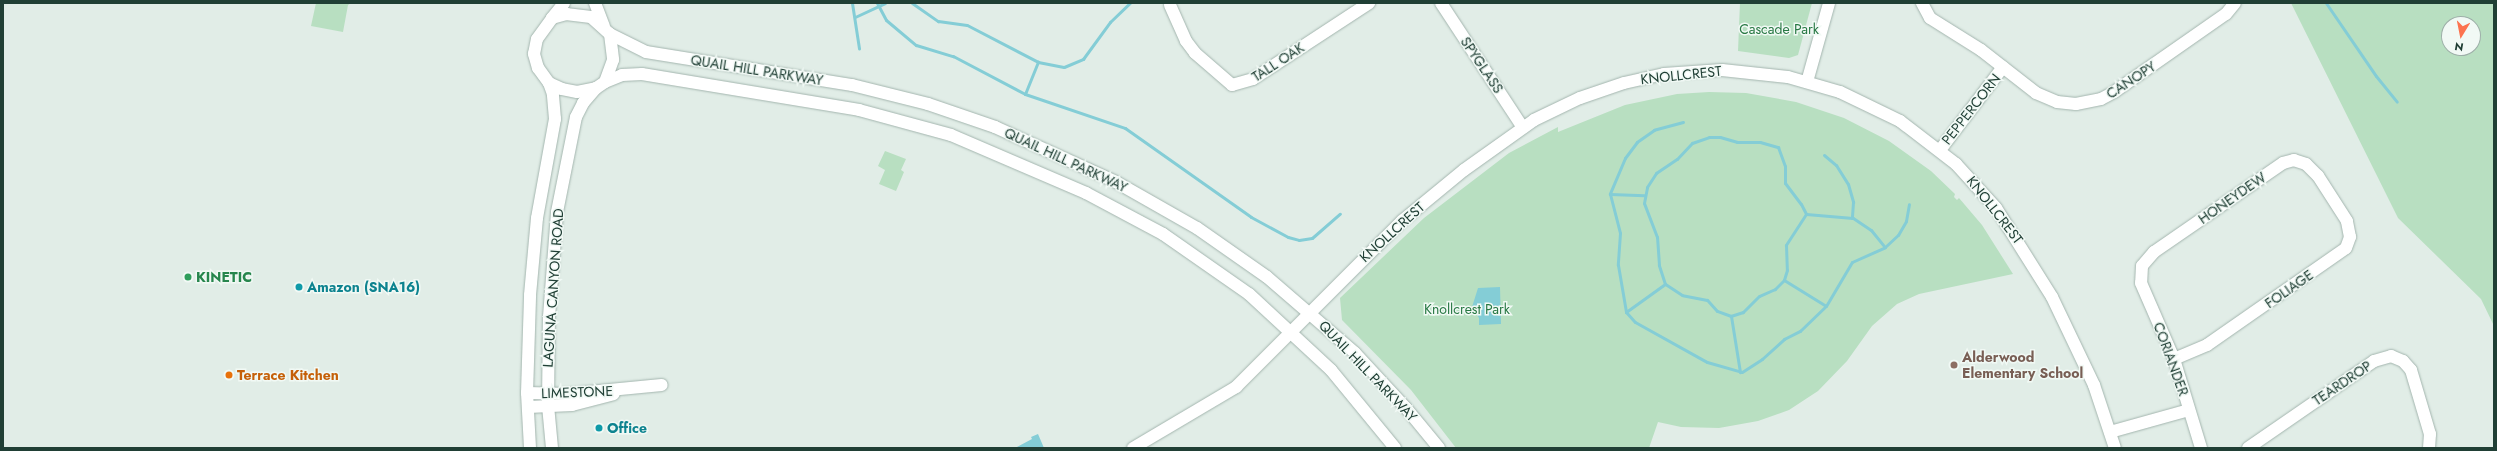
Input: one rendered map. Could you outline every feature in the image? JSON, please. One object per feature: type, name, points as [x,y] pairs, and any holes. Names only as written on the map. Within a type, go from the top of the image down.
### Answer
[{"type":"street","points":[[564,3],[537,38],[534,54],[538,68],[549,83],[562,90],[577,92],[600,85],[613,60],[607,31],[595,3]]},
{"type":"street","name":"TALL OAK","points":[[1170,5],[1186,41],[1195,53],[1232,85],[1253,79],[1369,3]]},
{"type":"street","name":"SPYGLASS","points":[[1441,3],[1523,128]]},
{"type":"street","points":[[1807,82],[1829,3]]},
{"type":"street","name":"CANOPY","points":[[1922,3],[1930,18],[2003,67],[2036,93],[2052,100],[2076,104],[2101,99],[2226,14],[2235,3]]},
{"type":"street","points":[[552,18],[579,14],[590,17],[607,31]]},
{"type":"street","name":"QUAIL HILL PARKWAY","points":[[607,31],[646,52],[870,89],[933,106],[995,127],[1116,182],[1177,216],[1231,251],[1310,312],[1383,382],[1439,448]]},
{"type":"street","name":"PEPPERCORN","points":[[1940,150],[2003,67]]},
{"type":"street","name":"KNOLLCREST","points":[[1133,448],[1227,394],[1256,370],[1310,312],[1402,221],[1464,170],[1523,128],[1590,94],[1664,74],[1740,71],[1807,82],[1840,92],[1880,110],[1940,150],[1988,198],[2025,250],[2074,340],[2115,448]]},
{"type":"street","name":"QUAIL HILL PARKWAY","points":[[600,85],[622,75],[642,74],[835,104],[907,121],[950,134],[1017,161],[1143,222],[1217,270],[1292,332],[1347,388],[1395,448]]},
{"type":"street","name":"LAGUNA CANYON ROAD","points":[[530,448],[527,393],[530,295],[536,234],[555,119],[553,94],[549,83]]},
{"type":"street","name":"LAGUNA CANYON ROAD","points":[[552,448],[547,394],[548,316],[557,212],[576,117],[583,103],[600,85]]},
{"type":"street","name":"HONEYDEW","points":[[2140,271],[2144,262],[2154,252],[2287,161],[2298,161],[2310,166],[2327,190]]},
{"type":"street","name":"FOLIAGE","points":[[2174,359],[2207,345],[2343,251],[2349,241],[2350,229],[2327,190]]},
{"type":"street","name":"CORIANDER","points":[[2140,271],[2141,283],[2174,359],[2202,448]]},
{"type":"street","name":"TEARDROP","points":[[2248,448],[2374,361],[2391,356],[2403,361],[2411,370],[2430,434],[2429,448]]},
{"type":"street","name":"LIMESTONE","points":[[527,393],[547,394],[626,390],[662,385]]},
{"type":"street","name":"LIMESTONE","points":[[528,407],[572,405],[626,390]]},
{"type":"street","points":[[2110,432],[2189,410]]},
{"type":"green space","points":[[316,3],[351,3],[348,5],[343,32],[311,26]]},
{"type":"green space","name":"Cascade Park","points":[[1740,3],[1812,3],[1798,55],[1789,58],[1738,51]]},
{"type":"green space","points":[[2291,3],[2494,3],[2494,326],[2481,299],[2398,218]]},
{"type":"green space","name":"Knollcrest Park","points":[[1709,92],[1746,93],[1796,102],[1844,118],[1889,141],[1931,171],[1955,194],[1954,197],[1957,200],[1959,198],[1982,225],[2013,274],[1919,294],[1897,304],[1872,326],[1847,361],[1818,391],[1789,410],[1758,421],[1719,428],[1681,427],[1658,422],[1649,448],[1456,448],[1411,390],[1342,320],[1340,298],[1424,218],[1509,153],[1558,127],[1558,132],[1625,105],[1677,94]]},
{"type":"green space","points":[[885,151],[906,159],[901,170],[904,172],[896,191],[879,184],[885,170],[878,166]]},
{"type":"water","points":[[1500,287],[1501,324],[1479,325],[1479,318],[1472,307],[1478,288]]},
{"type":"water","points":[[1038,434],[1044,448],[1015,448],[1032,439],[1031,437]]},
{"type":"waterway","points":[[852,3],[859,48]]},
{"type":"waterway","points":[[877,3],[886,20],[916,45],[953,56],[1025,94],[1125,128],[1251,217],[1288,237],[1299,240],[1312,238],[1340,214]]},
{"type":"waterway","points":[[855,17],[885,3]]},
{"type":"waterway","points":[[912,3],[938,21],[967,25],[1038,62],[1064,67],[1083,59],[1110,22],[1130,3]]},
{"type":"waterway","points":[[2326,3],[2376,76],[2397,102]]},
{"type":"waterway","points":[[1025,94],[1038,62]]},
{"type":"waterway","points":[[1683,122],[1654,130],[1637,142],[1625,158],[1610,194],[1620,233],[1618,265],[1626,312],[1635,322],[1707,362],[1742,372],[1762,359],[1784,339],[1800,331],[1826,306],[1852,262],[1885,247],[1898,235],[1906,221],[1909,204]]},
{"type":"waterway","points":[[1709,137],[1720,137],[1737,142],[1760,142],[1778,147],[1785,166],[1785,183],[1801,204],[1806,214],[1786,245],[1787,270],[1784,280],[1775,289],[1759,296],[1743,312],[1731,316],[1717,311],[1707,300],[1682,295],[1665,284],[1659,265],[1657,237],[1644,203],[1647,187],[1656,173],[1677,159],[1692,143],[1709,137]]},
{"type":"waterway","points":[[1824,155],[1836,165],[1848,184],[1853,202],[1852,218]]},
{"type":"waterway","points":[[1610,194],[1644,195]]},
{"type":"waterway","points":[[1806,214],[1853,218],[1871,230],[1885,247]]},
{"type":"waterway","points":[[1784,280],[1826,306]]},
{"type":"waterway","points":[[1626,312],[1665,284]]},
{"type":"waterway","points":[[1731,316],[1740,372]]},
{"type":"place","name":"KINETIC","points":[[188,277]]},
{"type":"place","name":"Amazon (SNA16)","points":[[299,287]]},
{"type":"place","name":"Alderwood Elementary School","points":[[1954,365]]},
{"type":"place","name":"Terrace Kitchen","points":[[229,375]]},
{"type":"place","name":"Office","points":[[599,428]]}]
